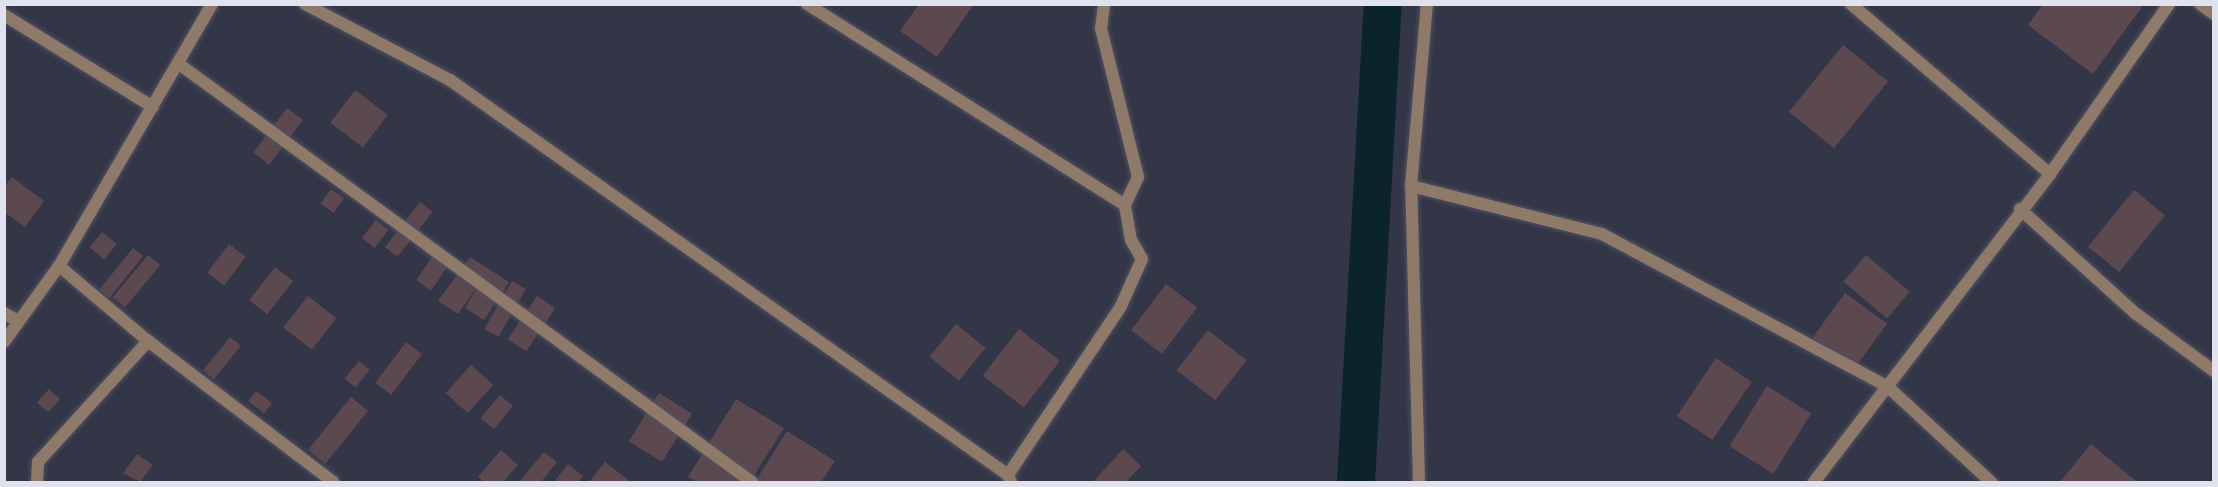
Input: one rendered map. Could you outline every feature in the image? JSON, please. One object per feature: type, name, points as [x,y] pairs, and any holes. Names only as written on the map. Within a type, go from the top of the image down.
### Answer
[{"type":"street","points":[[4,342],[59,266],[212,4]]},
{"type":"street","points":[[305,4],[450,80],[1010,479],[1121,306],[1142,259],[1131,240],[1125,205],[1138,177],[1101,29],[1104,4]]},
{"type":"street","points":[[807,4],[1125,205]]},
{"type":"street","points":[[1419,483],[1411,186],[1427,4]]},
{"type":"street","points":[[1851,4],[2049,174]]},
{"type":"street","points":[[1814,483],[2020,208],[2049,174],[2169,4]]},
{"type":"street","points":[[2200,4],[2214,14]]},
{"type":"street","points":[[4,15],[153,107]]},
{"type":"street","points":[[179,64],[752,483]]},
{"type":"street","points":[[1411,186],[1602,234],[1887,386],[1991,483]]},
{"type":"street","points":[[2020,208],[2135,313],[2214,371]]},
{"type":"street","points":[[59,266],[148,341],[333,483]]},
{"type":"street","points":[[4,314],[18,321]]},
{"type":"street","points":[[37,483],[38,462],[148,341]]},
{"type":"building","points":[[919,4],[974,4],[937,57],[900,31]]},
{"type":"building","points":[[2043,4],[2138,4],[2142,7],[2093,74],[2028,25]]},
{"type":"building","points":[[1843,45],[1888,82],[1834,148],[1789,112]]},
{"type":"building","points":[[355,90],[388,115],[363,147],[330,123]]},
{"type":"building","points":[[287,108],[303,120],[269,165],[253,153]]},
{"type":"building","points":[[12,177],[44,201],[25,227],[4,212],[4,187]]},
{"type":"building","points":[[331,189],[344,198],[334,213],[321,204]]},
{"type":"building","points":[[2134,190],[2165,215],[2119,272],[2088,247]]},
{"type":"building","points":[[420,202],[433,212],[398,257],[385,247]]},
{"type":"building","points":[[376,220],[389,230],[374,248],[362,238]]},
{"type":"building","points":[[102,232],[117,244],[104,260],[89,248]]},
{"type":"building","points":[[229,244],[246,257],[224,285],[207,273]]},
{"type":"building","points":[[133,248],[143,256],[109,298],[99,290]]},
{"type":"building","points":[[438,248],[453,258],[431,290],[416,280]]},
{"type":"building","points":[[148,255],[160,265],[125,307],[113,297]]},
{"type":"building","points":[[1866,255],[1910,292],[1887,318],[1844,282]]},
{"type":"building","points":[[470,257],[509,282],[484,320],[465,308],[483,278],[458,314],[438,301]]},
{"type":"building","points":[[275,267],[293,281],[267,314],[249,300]]},
{"type":"building","points":[[512,281],[526,289],[498,337],[484,329]]},
{"type":"building","points":[[1166,284],[1197,307],[1162,354],[1131,330]]},
{"type":"building","points":[[1845,293],[1887,324],[1855,368],[1813,337]]},
{"type":"building","points":[[308,296],[336,318],[312,350],[283,328]]},
{"type":"building","points":[[537,296],[555,308],[526,351],[508,339]]},
{"type":"building","points":[[956,324],[986,348],[959,381],[930,357]]},
{"type":"building","points":[[1019,329],[1060,361],[1024,408],[983,375]]},
{"type":"building","points":[[1208,330],[1247,360],[1215,400],[1177,370]]},
{"type":"building","points":[[230,337],[241,346],[214,379],[203,370]]},
{"type":"building","points":[[406,342],[422,354],[391,395],[375,383]]},
{"type":"building","points":[[1716,358],[1752,382],[1713,440],[1677,416]]},
{"type":"building","points":[[359,361],[370,370],[355,388],[345,379]]},
{"type":"building","points":[[471,365],[493,385],[468,413],[446,393]]},
{"type":"building","points":[[1767,386],[1811,414],[1773,474],[1729,446]]},
{"type":"building","points":[[49,389],[60,399],[48,412],[37,402]]},
{"type":"building","points":[[256,391],[272,403],[264,413],[248,401]]},
{"type":"building","points":[[659,393],[692,414],[662,462],[629,441]]},
{"type":"building","points":[[500,395],[513,406],[494,429],[481,418]]},
{"type":"building","points":[[351,397],[368,411],[325,464],[308,450]]},
{"type":"building","points":[[736,399],[784,428],[750,482],[697,482],[688,477]]},
{"type":"building","points":[[787,431],[835,461],[821,482],[755,482]]},
{"type":"building","points":[[2091,444],[2137,482],[2060,482]]},
{"type":"building","points":[[1123,449],[1141,466],[1126,482],[1093,482]]},
{"type":"building","points":[[501,450],[518,465],[503,482],[484,482],[478,477]]},
{"type":"building","points":[[544,452],[557,462],[541,482],[519,482]]},
{"type":"building","points":[[137,454],[153,465],[140,482],[123,473]]},
{"type":"building","points":[[605,462],[631,482],[589,482]]},
{"type":"building","points":[[568,464],[583,476],[578,482],[554,482]]},
{"type":"waterway","points":[[1356,482],[1383,4]]}]
